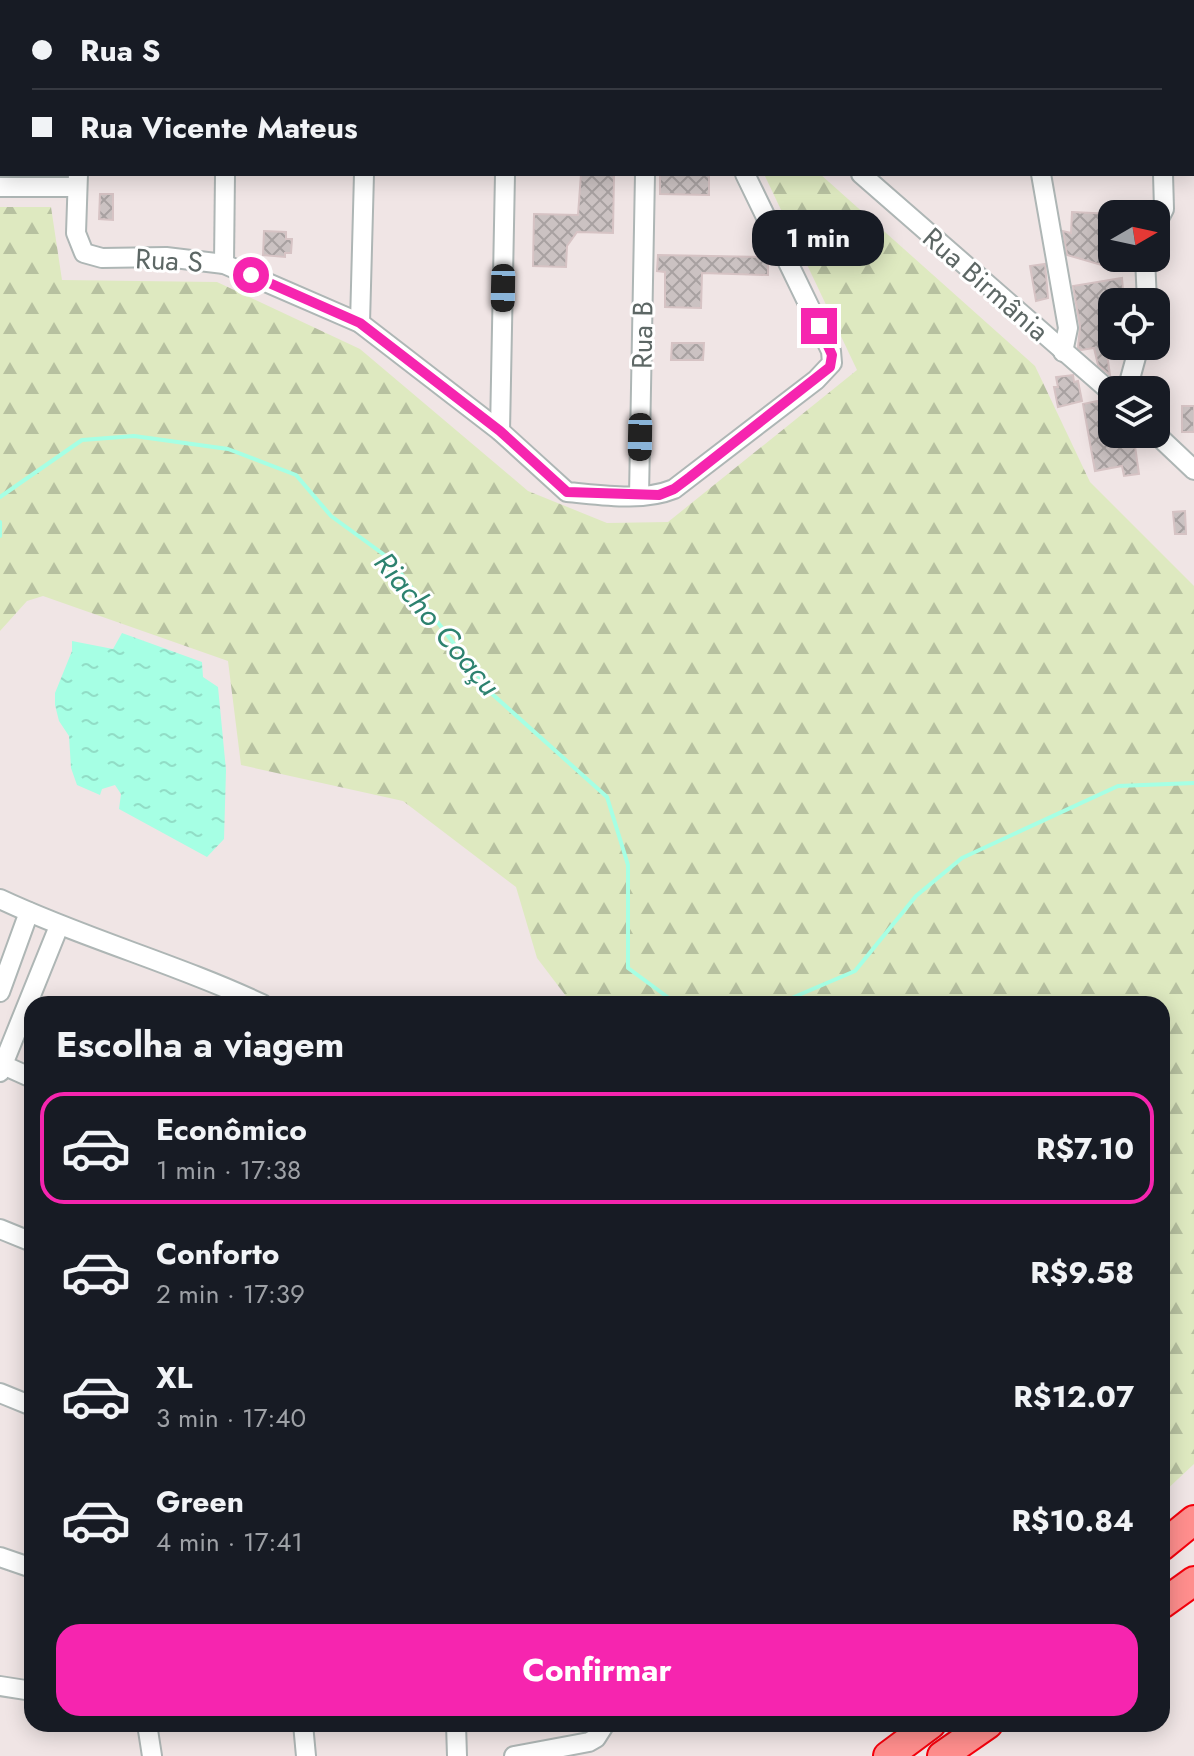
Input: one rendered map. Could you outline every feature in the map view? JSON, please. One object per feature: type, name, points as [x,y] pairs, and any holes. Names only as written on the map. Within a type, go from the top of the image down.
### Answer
[{"type":"highway","points":[[1170,1540],[1194,1520]]},
{"type":"highway","points":[[1170,1598],[1194,1581]]},
{"type":"highway","points":[[888,1756],[920,1732]]},
{"type":"highway","points":[[942,1756],[976,1732]]},
{"type":"street","points":[[224,264],[225,176]]},
{"type":"street","points":[[360,323],[364,176]]},
{"type":"street","points":[[500,431],[505,176]]},
{"type":"street","name":"Rua B","points":[[639,496],[645,176]]},
{"type":"street","name":"Rua S","points":[[78,181],[79,242],[84,253],[102,258],[166,257],[224,264],[360,323],[500,431],[567,492],[639,496],[659,495],[674,489],[825,372],[832,358],[746,176]]},
{"type":"street","name":"Rua Birmânia","points":[[863,176],[1098,381]]},
{"type":"street","points":[[1041,176],[1068,328],[1063,352]]},
{"type":"street","points":[[1163,176],[1164,200]]},
{"type":"street","points":[[0,187],[78,181]]},
{"type":"street","points":[[1170,447],[1194,470]]},
{"type":"street","points":[[0,899],[59,926],[246,996]]},
{"type":"street","points":[[0,992],[29,912]]},
{"type":"street","points":[[31,996],[59,926]]},
{"type":"street","points":[[24,1012],[1,1069],[24,1076]]},
{"type":"street","points":[[0,1229],[24,1239]]},
{"type":"street","points":[[0,1393],[24,1403]]},
{"type":"street","points":[[0,1557],[24,1565]]},
{"type":"street","points":[[0,1686],[24,1690]]},
{"type":"street","points":[[148,1732],[152,1756]]},
{"type":"street","points":[[304,1732],[306,1756]]},
{"type":"street","points":[[456,1732],[457,1756]]},
{"type":"street","points":[[514,1756],[589,1742],[600,1732]]},
{"type":"green space","points":[[765,176],[822,176],[1035,366],[1090,482],[1194,586],[1194,1464],[1170,1486],[1170,996],[566,996],[537,958],[516,887],[403,801],[241,765],[228,661],[43,596],[27,601],[0,631],[0,207],[51,207],[62,280],[217,282],[360,349],[528,491],[607,523],[668,522],[857,370]]},
{"type":"water","points":[[122,633],[202,662],[203,677],[218,687],[226,770],[224,839],[207,857],[119,809],[121,794],[115,785],[102,789],[100,795],[77,785],[71,768],[69,736],[59,721],[55,693],[72,651],[72,641],[113,649]]},
{"type":"building","points":[[581,176],[614,176],[613,233],[577,232],[567,246],[566,267],[533,266],[534,214],[578,215]]},
{"type":"building","points":[[660,176],[709,176],[709,195],[660,194]]},
{"type":"building","points":[[100,194],[113,194],[113,220],[99,219]]},
{"type":"building","points":[[1072,212],[1098,213],[1098,264],[1067,255],[1063,231],[1071,233]]},
{"type":"building","points":[[264,231],[286,232],[286,239],[292,239],[291,253],[285,253],[285,257],[263,255]]},
{"type":"building","points":[[658,255],[768,257],[768,275],[702,273],[701,308],[665,307],[665,272],[657,271]]},
{"type":"building","points":[[1045,264],[1048,298],[1036,301],[1030,266]]},
{"type":"building","points":[[1122,278],[1123,288],[1098,288],[1098,360],[1108,360],[1110,375],[1098,365],[1094,348],[1078,348],[1080,326],[1073,286]]},
{"type":"building","points":[[672,343],[704,343],[703,360],[671,360]]},
{"type":"building","points":[[1073,375],[1074,382],[1078,381],[1082,401],[1058,407],[1054,387],[1058,387],[1056,377]]},
{"type":"building","points":[[1098,401],[1098,448],[1135,448],[1139,474],[1124,476],[1122,466],[1095,471],[1083,404]]},
{"type":"building","points":[[1182,406],[1194,406],[1194,432],[1182,432]]},
{"type":"building","points":[[1185,511],[1186,534],[1175,534],[1173,512]]},
{"type":"waterway","name":"Riacho Coaçu","points":[[0,497],[82,440],[134,436],[228,449],[296,475],[331,516],[390,559],[491,693],[607,797],[628,865],[628,968],[666,996]]},
{"type":"waterway","name":"Riacho Coaçu","points":[[0,522],[0,536]]},
{"type":"waterway","name":"Riacho Coaçu","points":[[796,996],[855,971],[916,896],[962,858],[1118,786],[1194,783]]},
{"type":"route","points":[[251,275],[360,323],[500,431],[553,482],[567,492],[594,495],[659,495],[690,477],[830,367],[832,355],[819,326]]}]
